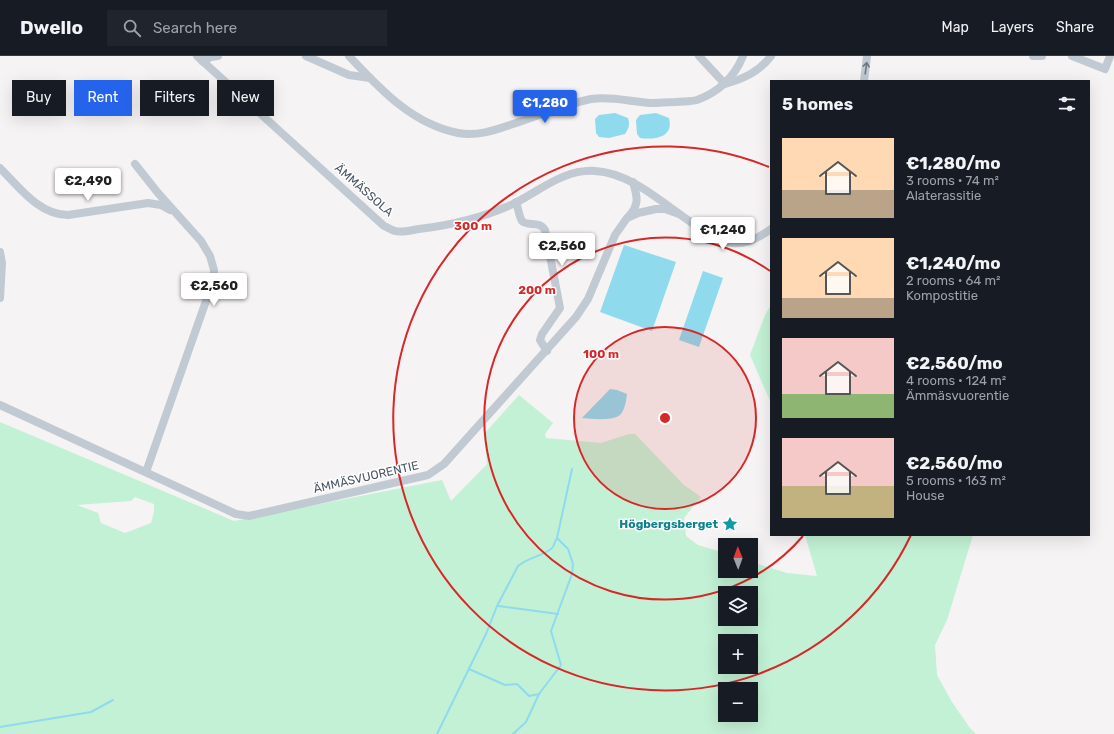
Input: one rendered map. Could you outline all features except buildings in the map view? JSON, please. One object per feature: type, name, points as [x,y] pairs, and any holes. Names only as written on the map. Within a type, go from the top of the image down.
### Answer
[{"type":"street","points":[[200,59],[218,56]]},
{"type":"street","points":[[306,56],[349,75],[370,78]]},
{"type":"street","points":[[349,56],[370,78],[400,105],[418,118],[438,128],[460,134],[488,133],[572,104],[593,99],[614,99],[652,103],[694,101],[712,93],[725,84],[738,81],[753,74],[771,56]]},
{"type":"street","points":[[699,56],[725,84]]},
{"type":"street","points":[[725,84],[743,56]]},
{"type":"street","points":[[864,80],[867,56]]},
{"type":"street","points":[[1033,56],[1042,56]]},
{"type":"street","points":[[1072,56],[1105,69],[1110,56]]},
{"type":"street","name":"ÄMMÄSSOLA","points":[[200,59],[384,226],[396,231],[439,227],[491,214],[568,174],[593,171],[618,175],[633,182],[716,238],[733,243],[747,242],[760,237],[770,230]]},
{"type":"street","points":[[135,164],[201,241],[210,256],[214,270],[213,281],[146,472]]},
{"type":"street","points":[[0,168],[38,205],[59,215],[68,215],[148,203],[161,205],[178,215]]},
{"type":"street","name":"ÄMMÄSVUORENTIE","points":[[0,405],[236,514],[249,516],[428,475],[444,464],[576,317],[588,299],[615,235],[621,225],[635,210],[637,205],[633,182]]},
{"type":"street","points":[[516,202],[522,221],[539,225],[545,230],[560,308],[542,334],[540,340],[547,351]]},
{"type":"street","points":[[628,218],[638,213],[656,209],[665,209],[679,214]]},
{"type":"street","points":[[0,252],[2,262],[0,298]]},
{"type":"green space","points":[[770,307],[770,401],[750,355],[765,315]]},
{"type":"green space","points":[[519,395],[553,423],[545,434],[546,438],[601,443],[629,434],[635,434],[684,485],[701,497],[684,518],[686,536],[698,545],[718,551],[718,578],[758,578],[758,564],[787,573],[817,576],[805,536],[973,536],[947,620],[935,645],[937,675],[952,702],[976,734],[0,734],[0,422],[234,521],[442,480],[451,501],[487,464],[484,434]],"holes":[[[135,497],[154,504],[154,512],[151,523],[125,533],[101,523],[98,513],[77,505],[131,501]]]},
{"type":"water","points":[[615,113],[628,118],[629,126],[625,134],[609,138],[599,137],[596,133],[595,119],[599,115]]},
{"type":"water","points":[[656,113],[669,118],[669,130],[666,134],[657,138],[640,138],[637,134],[636,120],[640,115]]},
{"type":"water","points":[[624,245],[676,262],[652,331],[600,312]]},
{"type":"water","points":[[703,271],[723,278],[699,347],[679,340]]},
{"type":"water","points":[[610,389],[627,394],[622,413],[617,417],[607,419],[582,418]]},
{"type":"waterway","points":[[437,734],[486,634],[497,606],[518,566],[527,560],[550,550],[553,547],[557,538],[572,469]]},
{"type":"waterway","points":[[513,734],[526,722],[539,694],[561,665],[551,631],[572,574],[573,564],[568,549],[557,538]]},
{"type":"waterway","points":[[498,606],[558,614]]},
{"type":"waterway","points":[[469,669],[505,685],[517,684],[529,696],[539,694]]},
{"type":"waterway","points":[[0,727],[91,712],[113,700]]},
{"type":"place","name":"Högbergsberget","points":[[730,524]]}]
